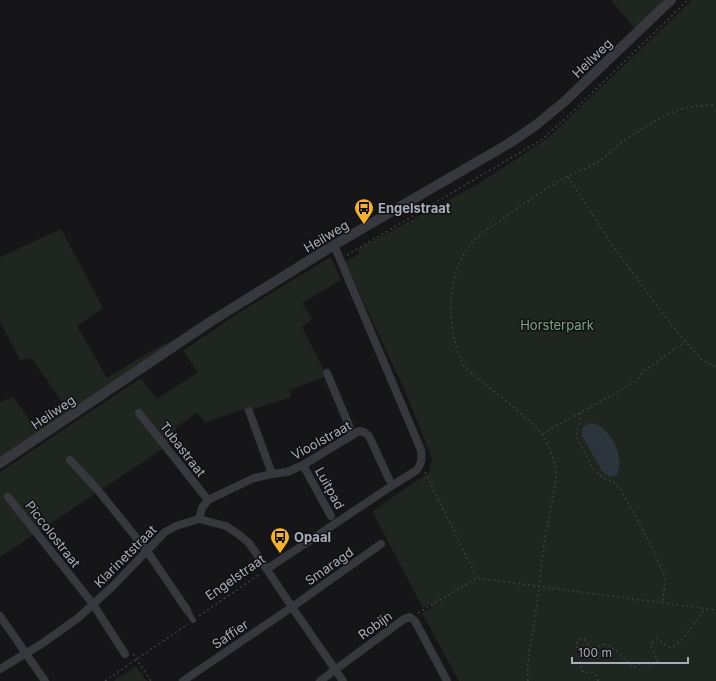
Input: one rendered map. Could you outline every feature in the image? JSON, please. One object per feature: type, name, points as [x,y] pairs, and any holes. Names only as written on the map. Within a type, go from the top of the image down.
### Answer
[{"type":"street","name":"Heilweg","points":[[0,463],[210,322],[334,245],[508,144],[536,125],[564,102],[671,0]]},
{"type":"street","points":[[334,245],[421,450],[422,460],[420,466]]},
{"type":"street","points":[[326,373],[352,435]]},
{"type":"street","points":[[249,411],[272,474]]},
{"type":"street","name":"Tubastraat","points":[[139,413],[208,500]]},
{"type":"street","name":"Vioolstraat","points":[[208,500],[254,478],[287,472],[303,465],[359,431],[364,432],[369,436],[391,482]]},
{"type":"street","points":[[70,460],[97,489],[147,551],[193,620]]},
{"type":"street","name":"Luitpad","points":[[303,465],[333,519]]},
{"type":"street","name":"Engelstraat","points":[[267,569],[333,519],[391,482],[417,470],[420,466]]},
{"type":"street","name":"Piccolostraat","points":[[8,497],[93,604],[128,655]]},
{"type":"street","points":[[208,500],[202,508],[199,519],[226,526],[249,543],[343,681]]},
{"type":"street","name":"Klarinetstraat","points":[[0,669],[43,643],[78,618],[114,585],[165,532],[176,526],[199,519]]},
{"type":"street","name":"Smaragd","points":[[292,607],[380,544]]},
{"type":"street","name":"Saffier","points":[[183,681],[292,607]]},
{"type":"street","points":[[0,616],[45,681]]},
{"type":"street","name":"Robijn","points":[[320,681],[404,619],[410,617],[415,621],[447,681]]},
{"type":"path","points":[[528,681],[528,659],[540,586],[544,540],[556,472],[553,458],[543,435],[514,407],[465,368],[453,338],[451,304],[453,286],[458,267],[471,244],[481,234],[511,212],[568,177],[600,160],[625,140],[670,114],[686,108],[716,105]]},
{"type":"path","points":[[568,177],[616,249],[673,327],[702,360],[716,367]]},
{"type":"path","points":[[543,435],[552,428],[625,388],[637,380],[643,372],[686,341]]},
{"type":"path","points":[[580,413],[581,419],[576,434],[577,438],[594,470],[605,479],[614,482],[621,490],[651,545],[665,579],[663,603]]},
{"type":"path","points":[[420,466],[425,471],[477,578]]},
{"type":"path","name":"Engelstraat","points":[[105,681],[267,569]]},
{"type":"path","points":[[410,617],[477,578],[716,610]]},
{"type":"path","points":[[598,681],[593,672],[590,671],[586,673],[582,671],[576,644],[580,639],[584,639],[592,649],[604,644],[609,645],[621,654],[632,667],[635,667],[642,662],[650,665],[657,660],[651,646],[652,642],[654,640],[659,640],[666,646],[675,646],[685,636],[705,609]]},
{"type":"path","points":[[128,655],[136,659],[151,681]]},
{"type":"green space","points":[[611,0],[665,0],[635,29]]},
{"type":"green space","name":"Horsterpark","points":[[692,0],[716,0],[716,681],[459,681],[422,613],[432,607],[430,604],[423,608],[373,513],[373,511],[430,472],[429,470],[432,459],[404,389],[345,262],[359,254],[358,249],[480,183],[548,138]]},
{"type":"green space","points":[[61,229],[103,308],[77,326],[107,378],[158,347],[171,341],[161,350],[0,458],[0,402],[13,397],[33,424],[64,405],[33,360],[28,358],[20,360],[0,322],[0,257]]},
{"type":"green space","points":[[331,257],[341,280],[302,303],[312,319],[302,327],[323,368],[324,377],[289,390],[291,397],[248,411],[240,410],[205,423],[197,412],[177,427],[167,446],[0,557],[0,472],[141,378],[157,399],[198,372],[183,351],[243,310]]},
{"type":"green space","points":[[136,666],[147,681],[114,681]]},
{"type":"shaded area","points":[[593,423],[606,431],[615,444],[619,460],[617,475],[612,477],[608,476],[602,471],[582,436],[584,426]]},
{"type":"place","name":"Engelstraat","points":[[364,225]]},
{"type":"place","name":"Opaal","points":[[280,554]]}]
